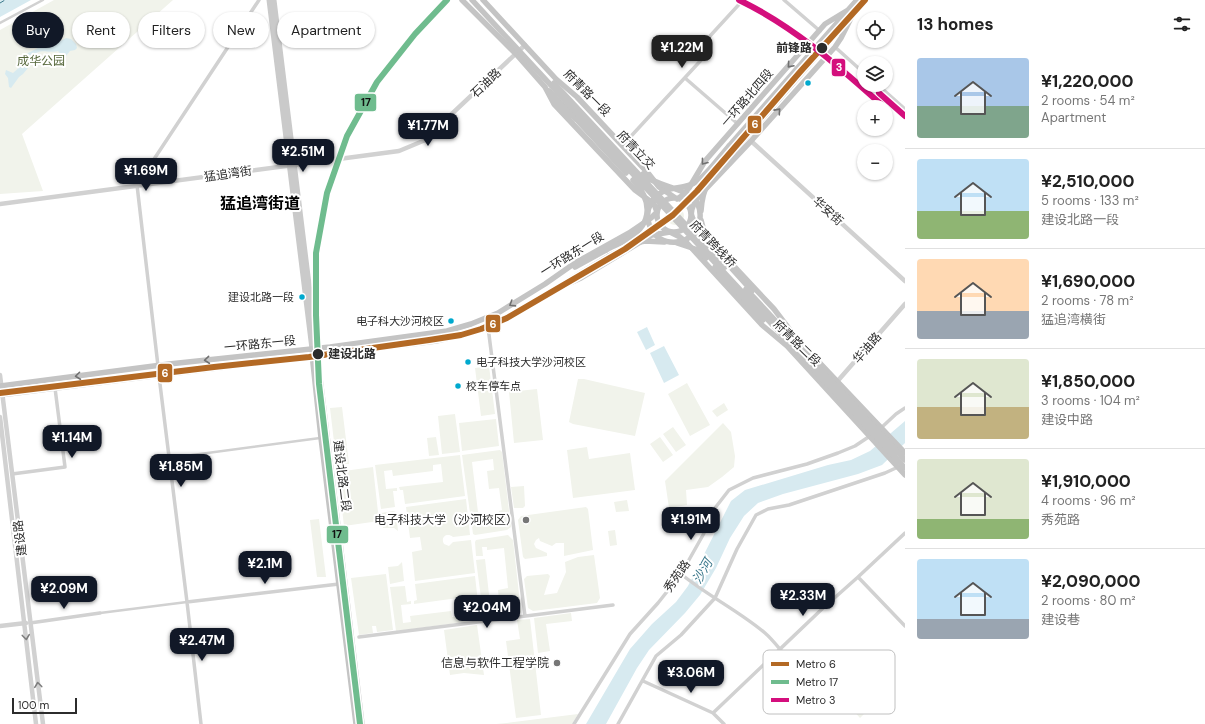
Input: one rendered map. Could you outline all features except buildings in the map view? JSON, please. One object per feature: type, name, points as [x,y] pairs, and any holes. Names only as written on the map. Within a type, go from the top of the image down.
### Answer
[{"type":"main road","points":[[269,0],[315,349]]},
{"type":"main road","points":[[274,0],[291,165]]},
{"type":"main road","points":[[462,0],[516,54],[545,87],[554,104],[635,190],[654,204],[658,222],[670,232],[685,228],[690,219],[692,206],[699,196],[751,141],[834,47],[841,38],[854,12],[866,0]]},
{"type":"main road","name":"府青跨线桥","points":[[472,0],[905,468]]},
{"type":"main road","name":"府青跨线桥","points":[[476,0],[905,460]]},
{"type":"main road","name":"府青路一段","points":[[483,0],[556,79],[577,97],[648,173],[659,187],[677,199]]},
{"type":"main road","name":"一环路北四段","points":[[677,199],[689,188],[705,160],[825,24],[848,10],[857,0]]},
{"type":"main road","points":[[545,284],[636,233],[643,225],[654,198],[660,193],[696,182],[848,10]]},
{"type":"main road","name":"府青立交","points":[[545,87],[644,194],[647,202],[647,213],[650,228],[654,234],[667,242],[675,243],[689,238],[699,225],[705,188],[710,179],[854,12]]},
{"type":"main road","name":"府青立交","points":[[556,79],[564,90],[646,177],[655,182],[691,195],[700,209],[700,218],[706,239],[711,247],[796,338]]},
{"type":"main road","points":[[657,212],[663,203],[672,198],[686,204],[690,214]]},
{"type":"main road","name":"一环路东一段","points":[[0,385],[341,346],[447,331],[471,324],[498,313],[545,284],[575,263],[629,232],[651,218],[657,212]]},
{"type":"main road","name":"府青路二段","points":[[690,214],[702,232],[774,309],[796,338],[904,452]]},
{"type":"main road","name":"一环路东一段","points":[[1,394],[159,376],[436,341],[488,327],[507,318],[554,290],[581,278],[652,235],[670,232]]},
{"type":"main road","name":"府青路二段","points":[[670,232],[680,236],[762,325],[787,346],[905,475]]},
{"type":"main road","points":[[554,290],[609,256],[635,243],[645,241],[681,244],[695,249],[705,256],[787,346]]},
{"type":"main road","points":[[341,346],[342,353]]},
{"type":"main road","name":"建设北路二段","points":[[315,349],[314,357],[321,438],[362,724]]},
{"type":"main road","name":"建设北路二段","points":[[314,357],[342,584],[356,724]]},
{"type":"street","points":[[0,23],[43,0]]},
{"type":"street","points":[[158,366],[137,185],[259,0]]},
{"type":"street","points":[[622,146],[703,58],[699,48],[743,0]]},
{"type":"street","points":[[784,0],[820,31]]},
{"type":"street","name":"石油路","points":[[291,165],[391,152],[408,148],[423,141],[525,46]]},
{"type":"street","points":[[834,47],[857,67]]},
{"type":"street","points":[[685,78],[738,124]]},
{"type":"street","points":[[886,92],[905,109]]},
{"type":"street","name":"华安街","points":[[751,141],[905,281]]},
{"type":"street","name":"猛追湾街","points":[[0,204],[291,165]]},
{"type":"street","name":"华油路","points":[[829,391],[905,304]]},
{"type":"street","points":[[488,327],[525,616]]},
{"type":"street","name":"建设路","points":[[0,375],[1,394],[43,724]]},
{"type":"street","points":[[159,376],[201,724]]},
{"type":"street","points":[[12,474],[65,467],[56,388]]},
{"type":"street","points":[[881,428],[905,408]]},
{"type":"street","name":"建设路","points":[[0,417],[36,724]]},
{"type":"street","name":"秀苑路","points":[[574,724],[630,634],[658,603],[681,574],[703,535],[715,508],[729,490],[753,478],[807,464],[838,453],[855,446],[870,436]]},
{"type":"street","points":[[170,458],[321,438]]},
{"type":"street","points":[[618,724],[656,656],[681,635],[715,598],[756,515],[768,509],[789,505],[885,473],[898,467]]},
{"type":"street","points":[[681,574],[705,592],[733,608],[766,633],[780,649],[905,533]]},
{"type":"street","points":[[858,577],[905,626]]},
{"type":"street","points":[[0,626],[342,584]]},
{"type":"street","points":[[359,637],[613,605]]},
{"type":"street","points":[[713,713],[763,665]]},
{"type":"street","points":[[643,681],[713,713],[724,724]]},
{"type":"green space","name":"成华公园","points":[[54,0],[173,0],[159,12],[138,12],[138,31],[130,38],[130,12],[72,12],[72,48],[119,48],[22,134],[43,191],[0,194],[0,30],[12,23],[12,48],[64,48],[64,12],[32,12]]},
{"type":"green space","points":[[671,207],[679,207],[684,212],[682,223],[679,225],[671,225],[666,220],[666,212]]},
{"type":"green space","points":[[489,366],[495,414],[481,416],[475,368]]},
{"type":"green space","points":[[578,379],[584,379],[645,393],[635,436],[569,422]]},
{"type":"green space","points":[[687,383],[710,425],[690,436],[668,394]]},
{"type":"green space","points":[[537,389],[543,440],[514,443],[509,392]]},
{"type":"green space","points":[[724,403],[728,410],[717,417],[712,411]]},
{"type":"green space","points":[[342,407],[349,464],[343,464],[344,471],[373,467],[379,521],[344,526],[330,408]]},
{"type":"green space","points":[[455,414],[460,452],[442,454],[438,416]]},
{"type":"green space","points":[[496,419],[499,446],[462,451],[459,423]]},
{"type":"green space","points":[[723,423],[731,432],[735,456],[734,467],[708,487],[686,490],[687,505],[669,508],[665,481]]},
{"type":"green space","points":[[673,427],[686,445],[676,452],[663,434]]},
{"type":"green space","points":[[436,437],[439,455],[429,456],[427,438]]},
{"type":"green space","points":[[660,437],[673,455],[663,462],[650,444]]},
{"type":"green space","points":[[587,447],[589,459],[630,453],[635,490],[573,498],[567,450]]},
{"type":"green space","points":[[500,450],[502,452],[511,527],[507,530],[475,535],[473,534],[471,519],[477,518],[478,526],[500,522],[499,511],[502,510],[499,488],[489,489],[487,471],[494,470],[493,459],[472,462],[478,512],[470,513],[462,455]]},
{"type":"green space","points":[[460,455],[465,496],[405,504],[403,490],[400,490],[399,487],[443,482],[441,464],[433,465],[433,471],[393,476],[392,470],[384,471],[386,489],[397,488],[397,491],[393,491],[395,507],[381,509],[375,465]]},
{"type":"green space","points":[[524,486],[525,506],[523,508],[514,508],[511,487]]},
{"type":"green space","points":[[466,499],[470,535],[453,537],[446,535],[443,541],[444,544],[449,546],[453,542],[471,540],[475,573],[415,581],[412,552],[422,550],[420,537],[410,538],[406,507]]},
{"type":"green space","points":[[627,500],[629,511],[616,512],[614,502]]},
{"type":"green space","points":[[586,507],[588,509],[593,550],[564,556],[564,543],[556,543],[552,546],[540,541],[539,538],[534,544],[536,548],[547,553],[547,556],[525,559],[523,557],[518,520],[521,516]]},
{"type":"green space","points":[[396,512],[398,531],[394,528],[383,528],[381,513]]},
{"type":"green space","points":[[319,519],[326,577],[317,577],[310,520]]},
{"type":"green space","points":[[615,530],[617,545],[610,546],[608,531]]},
{"type":"green space","points":[[508,535],[513,540],[521,612],[488,619],[483,613],[476,560],[485,559],[491,612],[511,610],[510,599],[499,600],[498,590],[508,588],[504,548],[487,550],[487,547],[482,547],[483,556],[476,556],[475,542],[476,540]]},
{"type":"green space","points":[[594,555],[600,598],[597,603],[533,611],[528,608],[524,579],[527,576],[548,574],[550,576],[544,595],[557,593],[566,572],[565,562],[578,557]]},
{"type":"green space","points":[[402,562],[404,581],[390,584],[388,567],[398,566]]},
{"type":"green space","points":[[386,574],[393,630],[377,632],[376,626],[372,626],[373,633],[359,635],[351,578]]},
{"type":"green space","points":[[475,576],[480,620],[396,631],[390,587],[405,586],[407,602],[411,601],[411,604],[401,605],[403,623],[411,622],[410,616],[451,611],[452,617],[460,616],[458,598],[414,604],[414,601],[417,600],[415,584]]},
{"type":"green space","points":[[571,613],[572,621],[546,624],[550,651],[538,653],[534,618]]},
{"type":"green space","points":[[530,619],[541,715],[516,718],[506,641],[520,639],[517,620]]},
{"type":"green space","points":[[477,625],[484,675],[464,673],[450,675],[444,630]]},
{"type":"green space","points":[[578,714],[572,724],[496,724],[507,723]]},
{"type":"green space","points":[[856,714],[864,714],[860,718]]},
{"type":"water","points":[[0,0],[31,0],[0,17]]},
{"type":"water","points":[[64,39],[71,39],[72,48],[77,48],[70,51],[65,57],[63,57],[58,51],[38,52],[30,57],[28,68],[11,88],[9,87],[8,78],[5,74],[6,70],[13,73],[22,65],[28,53],[38,48],[64,48]]},
{"type":"water","points":[[647,327],[655,345],[646,350],[637,332]]},
{"type":"water","points":[[664,346],[679,375],[664,383],[650,353]]},
{"type":"water","name":"沙河","points":[[905,421],[905,443],[882,465],[858,474],[783,494],[758,503],[744,516],[730,538],[716,568],[700,595],[685,613],[649,650],[637,668],[606,724],[586,724],[630,649],[652,624],[676,602],[688,586],[731,501],[745,490],[828,465],[851,460],[870,451]]},
{"type":"ferry route","points":[[0,3],[5,0]]},
{"type":"metro line","name":"17","points":[[360,724],[319,384],[316,315],[316,253],[327,193],[347,136],[377,82],[415,34],[447,0]]},
{"type":"metro line","name":"3","points":[[739,0],[779,22],[815,48],[876,100]]},
{"type":"metro line","name":"6","points":[[0,393],[309,357],[429,340],[461,335],[481,329],[507,318],[625,249],[673,215],[697,191],[800,72],[865,0]]},
{"type":"metro line","name":"3","points":[[879,93],[905,116]]},
{"type":"place","name":"前锋路","points":[[822,48]]},
{"type":"place","name":"建设北路一段","points":[[302,297]]},
{"type":"place","name":"电子科大沙河校区","points":[[451,321]]},
{"type":"place","name":"建设北路","points":[[318,354]]},
{"type":"place","name":"电子科技大学沙河校区","points":[[468,362]]},
{"type":"place","name":"校车停车点","points":[[458,386]]},
{"type":"place","name":"电子科技大学（沙河校区）","points":[[526,520]]},
{"type":"place","name":"信息与软件工程学院","points":[[557,663]]},
{"type":"district","name":"猛追湾街道","points":[[260,203]]}]
